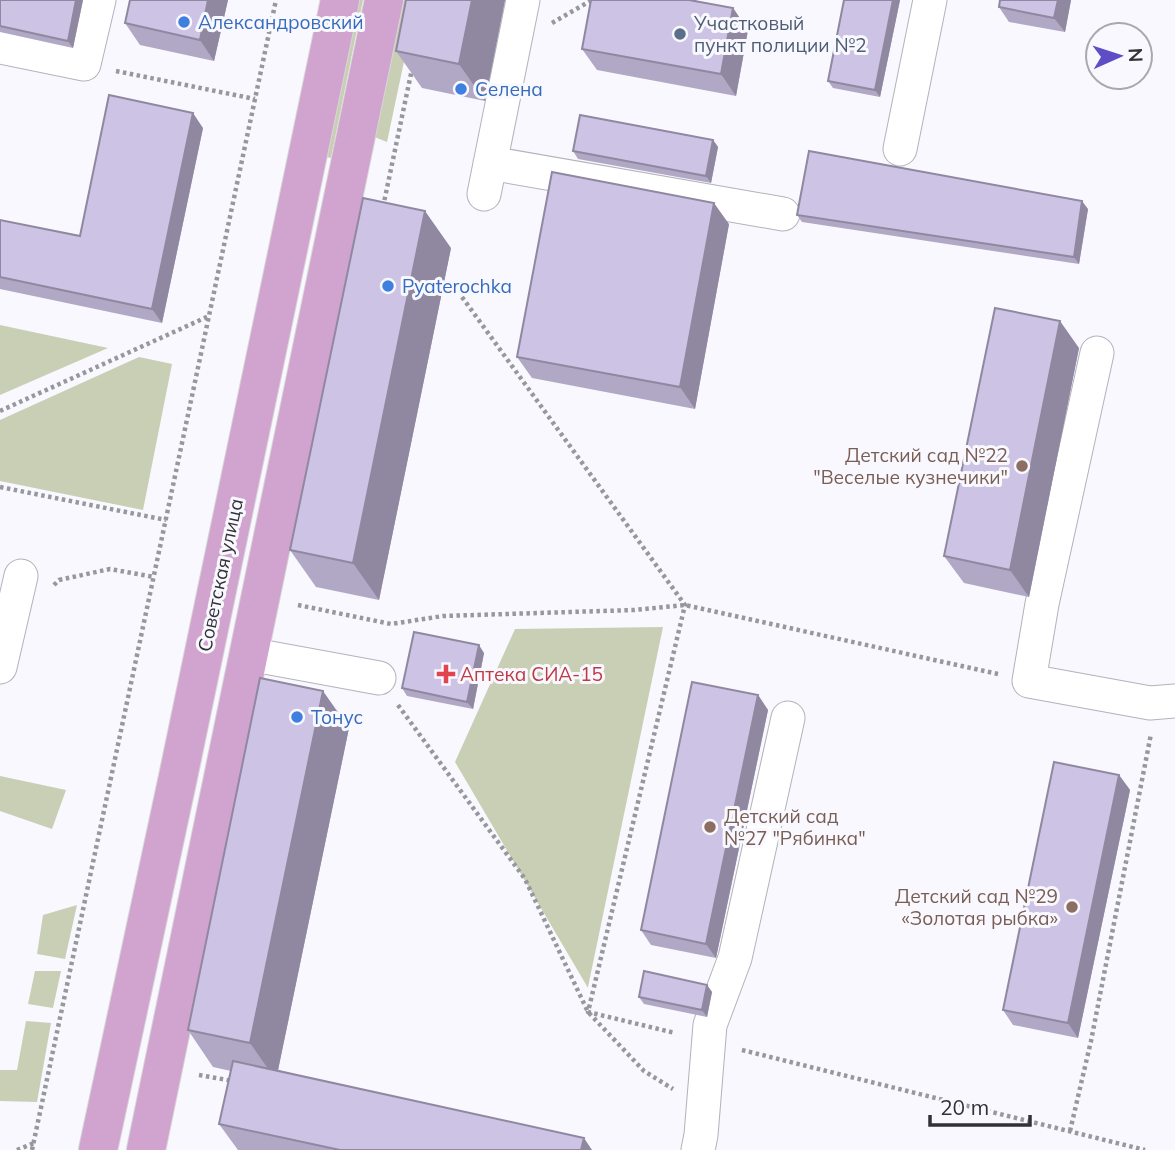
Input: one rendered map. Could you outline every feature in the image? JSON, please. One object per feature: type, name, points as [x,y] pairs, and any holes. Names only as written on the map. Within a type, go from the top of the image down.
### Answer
[{"type":"main road","name":"Советская улица","points":[[98,1150],[340,0]]},
{"type":"main road","points":[[146,1150],[384,0]]},
{"type":"lane","points":[[0,47],[84,64],[99,0]]},
{"type":"lane","points":[[523,0],[487,178],[783,214]]},
{"type":"lane","points":[[900,149],[930,0]]},
{"type":"lane","points":[[1097,353],[1042,604],[1029,681],[1162,702]]},
{"type":"lane","points":[[0,667],[21,576]]},
{"type":"lane","points":[[249,654],[379,678]]},
{"type":"lane","points":[[700,1143],[710,1025],[735,958],[788,718]]},
{"type":"path","points":[[33,1150],[276,0]]},
{"type":"path","points":[[686,0],[697,0]]},
{"type":"path","points":[[84,64],[255,99]]},
{"type":"path","points":[[461,297],[685,605],[588,1012]]},
{"type":"path","points":[[0,411],[209,316]]},
{"type":"path","points":[[0,488],[166,520]]},
{"type":"path","points":[[51,589],[59,580],[110,569],[154,577]]},
{"type":"path","points":[[299,606],[391,624],[443,616],[634,610],[685,605],[1029,681]]},
{"type":"path","points":[[379,678],[525,879],[588,1012],[643,1071],[682,1094],[700,1143]]},
{"type":"path","points":[[1070,1131],[1091,1041],[1151,735],[1162,702]]},
{"type":"path","points":[[588,1012],[1145,1150]]},
{"type":"path","points":[[199,1074],[239,1082]]},
{"type":"path","points":[[17,1150],[35,1143]]},
{"type":"path","points":[[25,1150],[35,1143]]},
{"type":"green space","points":[[350,0],[363,0],[331,158],[319,155]]},
{"type":"green space","points":[[400,0],[417,0],[387,142],[372,136]]},
{"type":"green space","points":[[0,325],[108,348],[0,395]]},
{"type":"green space","points":[[139,357],[172,364],[143,510],[0,481],[0,420]]},
{"type":"green space","points":[[663,627],[588,988],[455,762],[515,629]]},
{"type":"green space","points":[[0,776],[66,790],[52,829],[0,811]]},
{"type":"green space","points":[[77,905],[65,959],[37,954],[43,915]]},
{"type":"green space","points":[[35,971],[61,971],[53,1008],[28,1004]]},
{"type":"green space","points":[[26,1021],[51,1023],[37,1102],[0,1101],[0,1070],[17,1070]]},
{"type":"building","points":[[0,0],[76,0],[68,41],[0,26]]},
{"type":"building","points":[[130,0],[208,0],[200,40],[125,23]]},
{"type":"building","points":[[406,0],[472,0],[459,64],[396,51]]},
{"type":"building","points":[[591,0],[689,0],[733,8],[721,74],[582,49]]},
{"type":"building","points":[[844,0],[893,0],[875,90],[828,81]]},
{"type":"building","points":[[1000,0],[1058,0],[1054,18],[999,7]]},
{"type":"building","points":[[109,95],[193,113],[152,309],[0,277],[0,220],[80,236]]},
{"type":"building","points":[[580,115],[713,140],[706,176],[573,151]]},
{"type":"building","points":[[809,151],[1082,201],[1074,257],[797,215]]},
{"type":"building","points":[[552,172],[714,203],[680,387],[517,357]]},
{"type":"building","points":[[363,198],[425,211],[353,563],[290,550]]},
{"type":"building","points":[[995,308],[1060,321],[1010,570],[944,556]]},
{"type":"building","name":"Аптека СИА-15","points":[[414,632],[479,645],[467,702],[402,688]]},
{"type":"building","points":[[260,678],[323,691],[250,1043],[188,1030]]},
{"type":"building","name":"Детский сад №27 \"Рябинка\"","points":[[692,682],[758,695],[706,944],[641,930]]},
{"type":"building","name":"Детский сад №29 «Золотая рыбка»","points":[[1054,762],[1119,775],[1068,1023],[1003,1010]]},
{"type":"building","points":[[644,971],[707,985],[702,1010],[639,997]]},
{"type":"building","points":[[233,1061],[584,1138],[581,1150],[340,1150],[219,1124]]},
{"type":"place","name":"Александровский","points":[[184,22]]},
{"type":"place","name":"Участковый пункт полиции №2","points":[[680,34]]},
{"type":"place","name":"Селена","points":[[461,89]]},
{"type":"place","name":"Pyaterochka","points":[[388,286]]},
{"type":"place","name":"Детский сад №22 \"Веселые кузнечики\"","points":[[1022,466]]},
{"type":"place","name":"Аптека СИА-15","points":[[446,674]]},
{"type":"place","name":"Тонус","points":[[297,717]]},
{"type":"place","name":"Детский сад №27 \"Рябинка\"","points":[[710,827]]},
{"type":"place","name":"Детский сад №29 «Золотая рыбка»","points":[[1072,907]]}]
